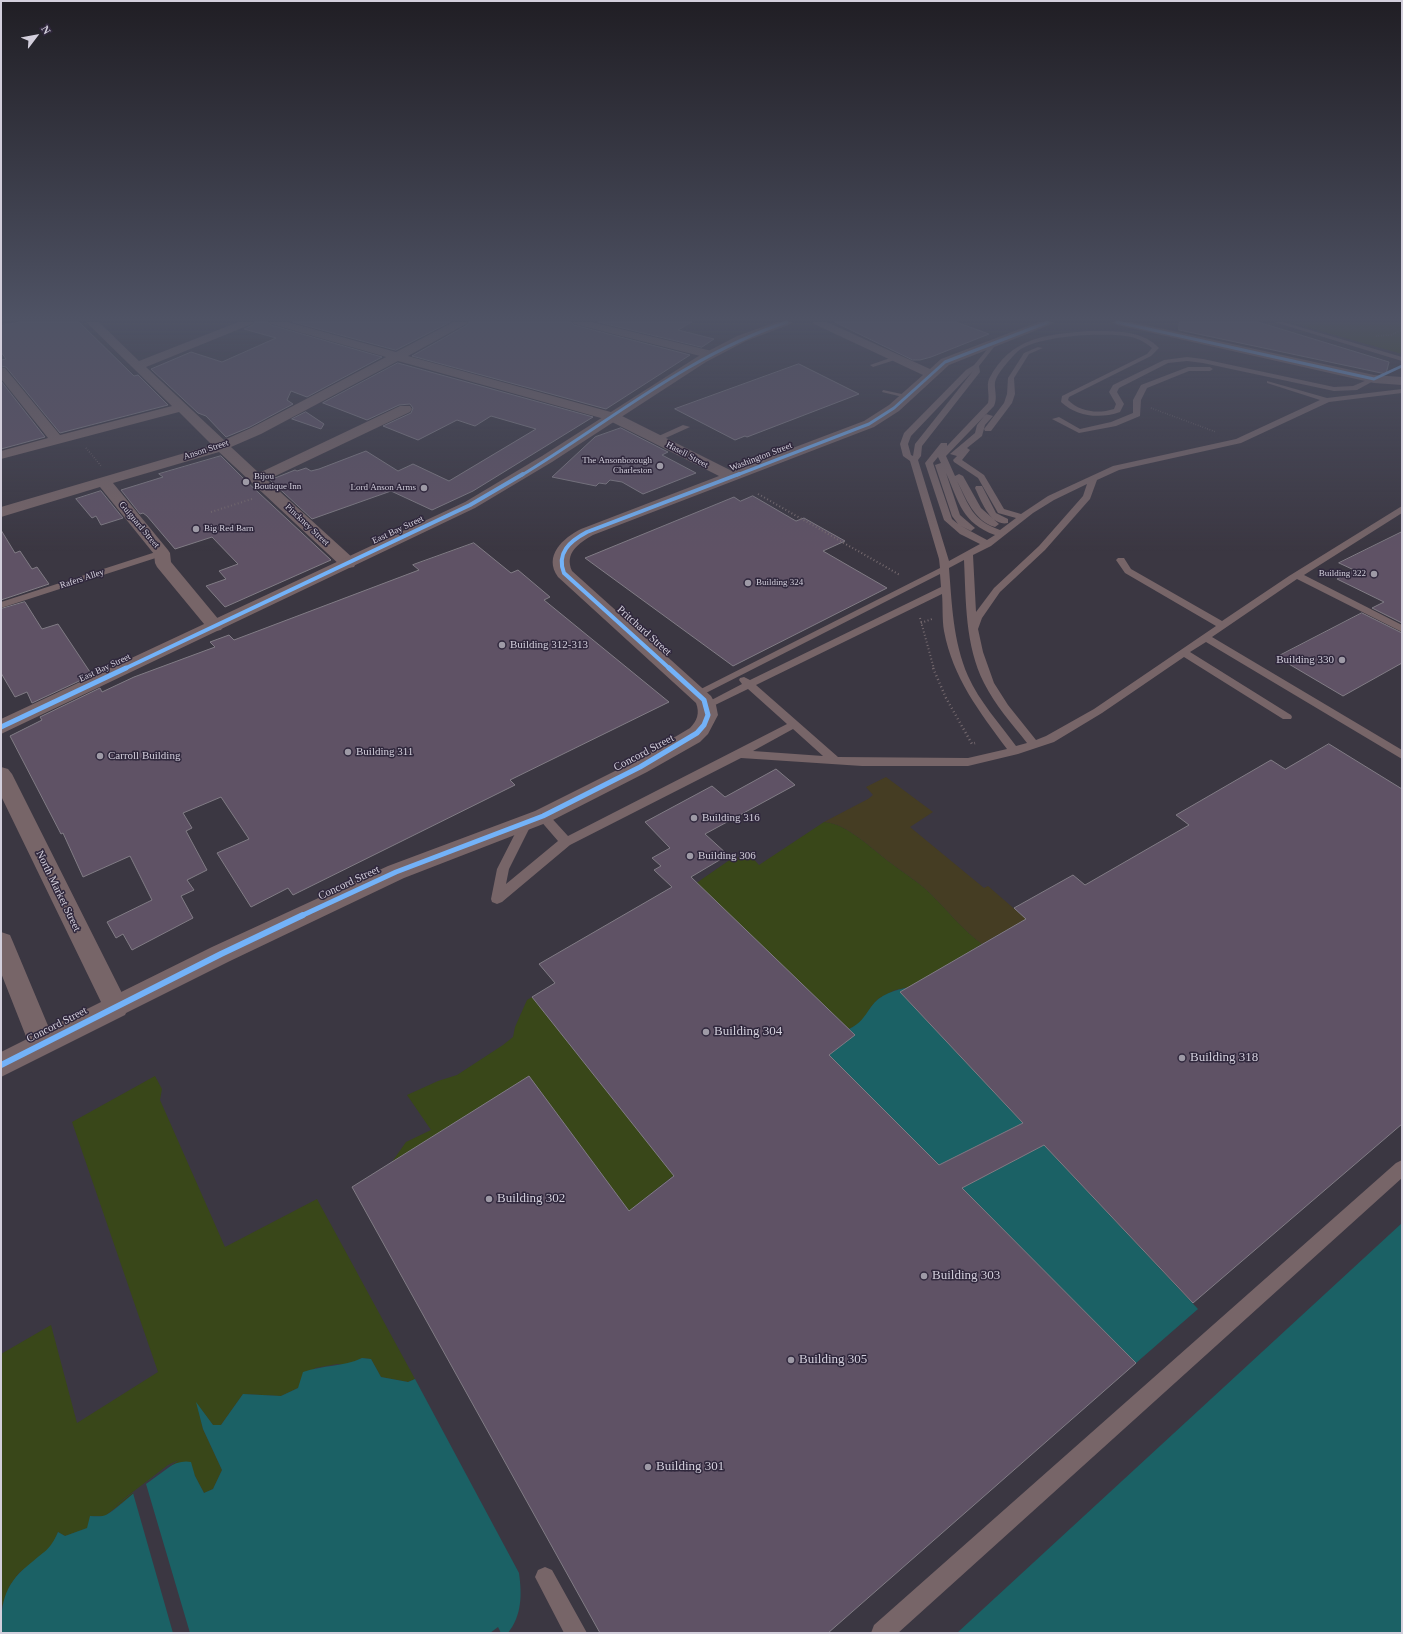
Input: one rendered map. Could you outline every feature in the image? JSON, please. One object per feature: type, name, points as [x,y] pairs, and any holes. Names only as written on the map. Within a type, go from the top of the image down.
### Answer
[{"type":"street","points":[[23,398],[57,441]]},
{"type":"street","name":"Pinckney Street","points":[[170,398],[348,563]]},
{"type":"street","name":"Anson Street","points":[[1,512],[103,475],[222,446],[256,431],[318,398]]},
{"type":"street","name":"Hasell Street","points":[[548,398],[614,417],[731,477]]},
{"type":"street","name":"East Bay Street","points":[[1,727],[470,505],[510,482],[642,398]]},
{"type":"street","name":"Washington Street","points":[[561,556],[567,545],[587,532],[869,424],[884,416],[904,398]]},
{"type":"street","points":[[1,455],[180,408]]},
{"type":"street","points":[[257,479],[405,409]]},
{"type":"street","name":"Guignard Street","points":[[103,475],[162,553],[163,564],[215,626]]},
{"type":"street","name":"Pritchard Street","points":[[561,556],[561,567],[564,573],[703,708]]},
{"type":"street","name":"Concord Street","points":[[1,1065],[221,954],[396,872],[534,819],[668,752],[694,737],[703,708]]},
{"type":"street","name":"North Market Street","points":[[1,774],[116,1007]]},
{"type":"street","points":[[1,942],[42,1044]]},
{"type":"lane","points":[[942,398],[907,435],[904,444],[907,456],[914,460],[944,559],[949,630],[963,676],[977,700],[1014,751]]},
{"type":"lane","points":[[914,460],[917,456],[918,446],[956,398]]},
{"type":"lane","points":[[984,398],[935,454],[929,463],[948,520],[963,532],[988,544]]},
{"type":"lane","points":[[992,398],[991,404],[942,456],[969,515],[985,528],[1005,532]]},
{"type":"lane","points":[[1000,398],[1000,402],[981,425],[979,434],[960,447],[950,458],[981,516],[1005,532]]},
{"type":"lane","points":[[1010,398],[1008,403],[989,426],[987,436],[970,447],[957,460],[981,477],[1001,511],[1024,517]]},
{"type":"lane","points":[[1065,398],[1064,400],[1068,405],[1078,410],[1090,413],[1113,412],[1119,407],[1120,404],[1117,398]]},
{"type":"lane","points":[[1056,419],[1079,431],[1113,424],[1137,414],[1138,398]]},
{"type":"lane","points":[[1322,398],[1328,400]]},
{"type":"lane","points":[[703,708],[737,674],[912,586],[988,544],[1050,498],[1116,468],[1133,463],[1196,452],[1243,439],[1328,400],[1342,398]]},
{"type":"lane","points":[[656,439],[686,428]]},
{"type":"lane","points":[[935,454],[956,516],[967,526],[1005,532]]},
{"type":"lane","points":[[968,468],[993,515],[1005,532]]},
{"type":"lane","points":[[973,629],[977,618],[997,590],[1042,548],[1087,497],[1093,479]]},
{"type":"lane","points":[[739,754],[862,762],[968,762],[1014,751],[1050,739],[1098,711],[1297,574],[1402,509]]},
{"type":"lane","name":"Rafers Alley","points":[[1,605],[162,553]]},
{"type":"lane","points":[[968,555],[973,629],[981,664],[989,683],[1000,700],[1034,744]]},
{"type":"lane","points":[[1121,560],[1128,571],[1222,625]]},
{"type":"lane","points":[[1297,574],[1402,629]]},
{"type":"lane","points":[[703,708],[946,588]]},
{"type":"lane","points":[[1205,637],[1402,755]]},
{"type":"lane","points":[[1183,652],[1287,717]]},
{"type":"lane","points":[[737,674],[836,760]]},
{"type":"lane","points":[[566,842],[534,819],[504,869],[497,899],[566,842],[795,724]]},
{"type":"lane","points":[[882,1633],[1402,1168]]},
{"type":"lane","points":[[545,1577],[576,1633]]},
{"type":"path","points":[[1151,408],[1197,426],[1243,439]]},
{"type":"path","points":[[84,445],[103,475]]},
{"type":"path","points":[[758,494],[902,576],[912,586]]},
{"type":"path","points":[[211,512],[256,497]]},
{"type":"path","points":[[916,602],[931,665],[942,693],[972,744],[1003,737]]},
{"type":"path","points":[[921,623],[947,613]]},
{"type":"green space","points":[[824,822],[842,827],[851,832],[917,882],[932,895],[956,921],[982,944],[910,987],[895,990],[878,999],[866,1016],[857,1025],[849,1029],[695,884],[731,859],[750,855],[759,865]]},
{"type":"green space","points":[[532,997],[674,1175],[629,1211],[529,1076],[392,1162],[406,1142],[431,1130],[407,1095],[438,1081],[457,1075],[503,1045],[513,1037],[515,1027],[527,1000]]},
{"type":"green space","points":[[155,1076],[162,1089],[160,1100],[225,1247],[317,1199],[415,1379],[408,1382],[381,1377],[371,1359],[362,1358],[348,1365],[337,1364],[315,1368],[298,1388],[281,1396],[243,1394],[221,1425],[213,1425],[197,1404],[203,1429],[222,1470],[213,1489],[204,1493],[195,1476],[169,1466],[105,1516],[90,1516],[88,1528],[65,1536],[58,1532],[51,1548],[19,1573],[9,1587],[1,1609],[1,1354],[51,1325],[77,1423],[158,1372],[72,1122]]},
{"type":"sand","points":[[886,777],[933,812],[910,827],[984,888],[988,886],[1026,919],[982,944],[956,921],[927,890],[917,882],[851,832],[842,827],[824,822],[868,799],[873,795],[866,787]]},
{"type":"water","points":[[910,987],[900,992],[1023,1123],[939,1165],[829,1055],[854,1035],[849,1029],[864,1017],[879,999],[893,991]]},
{"type":"water","points":[[1044,1145],[1198,1309],[1136,1363],[962,1188]]},
{"type":"water","points":[[1402,1223],[1402,1633],[957,1633]]},
{"type":"water","points":[[362,1358],[371,1359],[381,1377],[408,1382],[415,1379],[519,1573],[521,1589],[520,1604],[516,1619],[508,1633],[501,1633],[498,1627],[490,1633],[1,1633],[2,1611],[6,1593],[10,1585],[23,1570],[53,1543],[58,1532],[65,1536],[87,1528],[90,1516],[106,1515],[147,1481],[170,1466],[181,1462],[191,1462],[195,1476],[204,1493],[213,1489],[222,1470],[203,1429],[196,1402],[213,1425],[221,1425],[243,1394],[281,1396],[298,1388],[303,1372],[348,1363]]},
{"type":"pier","points":[[179,1460],[146,1484],[190,1633],[173,1633],[133,1493],[112,1508],[168,1465]]},
{"type":"building","points":[[1,398],[15,398],[45,437],[1,449]]},
{"type":"building","points":[[32,398],[161,398],[168,405],[60,433]]},
{"type":"building","points":[[182,398],[288,398],[287,400],[293,404],[250,427],[226,437],[206,416],[198,413]]},
{"type":"building","points":[[332,398],[525,398],[593,417],[473,491],[432,510],[391,491],[312,519],[270,480],[295,470],[297,471],[306,468],[311,471],[319,469],[366,451],[398,471],[413,464],[449,481],[536,429],[491,416],[475,426],[457,420],[418,440],[383,426],[411,413],[413,408],[410,404],[399,405],[367,420],[323,403]]},
{"type":"building","points":[[567,398],[623,398],[606,409]]},
{"type":"building","points":[[705,398],[848,398],[747,437],[745,436],[735,440],[675,409]]},
{"type":"building","points":[[306,412],[324,424],[321,429],[292,419]]},
{"type":"building","points":[[621,428],[668,452],[662,455],[696,473],[643,494],[622,482],[610,480],[606,484],[599,483],[596,486],[552,477],[595,437]]},
{"type":"building","points":[[221,456],[331,560],[225,607],[206,586],[226,579],[219,571],[238,564],[212,537],[175,549],[147,516],[143,513],[140,514],[121,490],[163,477],[159,474]]},
{"type":"building","points":[[101,491],[123,518],[101,525],[96,516],[92,518],[76,499]]},
{"type":"building","name":"Building 324","points":[[753,496],[796,521],[804,518],[845,541],[823,551],[887,588],[733,666],[585,558],[734,497],[740,501]]},
{"type":"building","points":[[1,530],[15,553],[20,551],[32,569],[37,567],[49,584],[1,600]]},
{"type":"building","name":"Building 322","points":[[1402,532],[1402,623],[1372,608],[1384,602],[1337,579],[1354,570],[1339,563]]},
{"type":"building","points":[[474,543],[511,573],[518,570],[550,597],[544,600],[669,702],[510,780],[515,785],[293,895],[288,888],[251,907],[217,853],[249,839],[221,797],[183,813],[192,828],[186,831],[207,870],[187,880],[194,890],[181,896],[193,918],[132,950],[123,934],[116,938],[107,922],[152,900],[130,856],[83,877],[63,833],[61,834],[10,736],[42,720],[40,717],[100,688],[102,692],[134,677],[215,647],[210,642],[229,635],[234,640],[419,570],[413,565]]},
{"type":"building","points":[[25,602],[42,629],[58,624],[92,675],[32,703],[27,692],[15,697],[1,673],[1,609]]},
{"type":"building","name":"Building 330","points":[[1362,613],[1402,633],[1402,663],[1343,696],[1277,657]]},
{"type":"building","points":[[1329,744],[1402,789],[1402,1124],[1193,1303],[1044,1145],[962,1188],[1136,1363],[828,1633],[600,1633],[352,1187],[529,1076],[629,1211],[674,1176],[532,997],[555,983],[539,964],[672,887],[654,870],[661,866],[652,858],[670,848],[645,822],[712,786],[725,797],[776,769],[795,785],[705,834],[728,855],[691,877],[855,1035],[829,1055],[939,1165],[1023,1123],[900,992],[1026,919],[1014,908],[1073,875],[1085,885],[1189,825],[1176,815],[1271,760],[1285,769]]},
{"type":"cycle path","points":[[1,727],[470,505],[509,483],[642,398]]},
{"type":"cycle path","points":[[1,1065],[221,954],[396,872],[543,816],[640,767],[693,737],[704,725],[708,715],[707,705],[704,700],[564,573],[561,566],[561,560],[565,548],[575,539],[587,532],[869,424],[894,408],[905,398]]},
{"type":"place","name":"The Ansonborough Charleston","points":[[660,466]]},
{"type":"place","name":"Bijou Boutique Inn","points":[[246,482]]},
{"type":"place","name":"Lord Anson Arms","points":[[424,488]]},
{"type":"place","name":"Big Red Barn","points":[[196,529]]},
{"type":"place","name":"Building 322","points":[[1374,574]]},
{"type":"place","name":"Building 324","points":[[748,583]]},
{"type":"place","name":"Building 312-313","points":[[502,645]]},
{"type":"place","name":"Building 330","points":[[1342,660]]},
{"type":"place","name":"Building 311","points":[[348,752]]},
{"type":"place","name":"Carroll Building","points":[[100,756]]},
{"type":"place","name":"Building 316","points":[[694,818]]},
{"type":"place","name":"Building 306","points":[[690,856]]},
{"type":"place","name":"Building 304","points":[[706,1032]]},
{"type":"place","name":"Building 318","points":[[1182,1058]]},
{"type":"place","name":"Building 302","points":[[489,1199]]},
{"type":"place","name":"Building 303","points":[[924,1276]]},
{"type":"place","name":"Building 305","points":[[791,1360]]},
{"type":"place","name":"Building 301","points":[[648,1467]]}]
